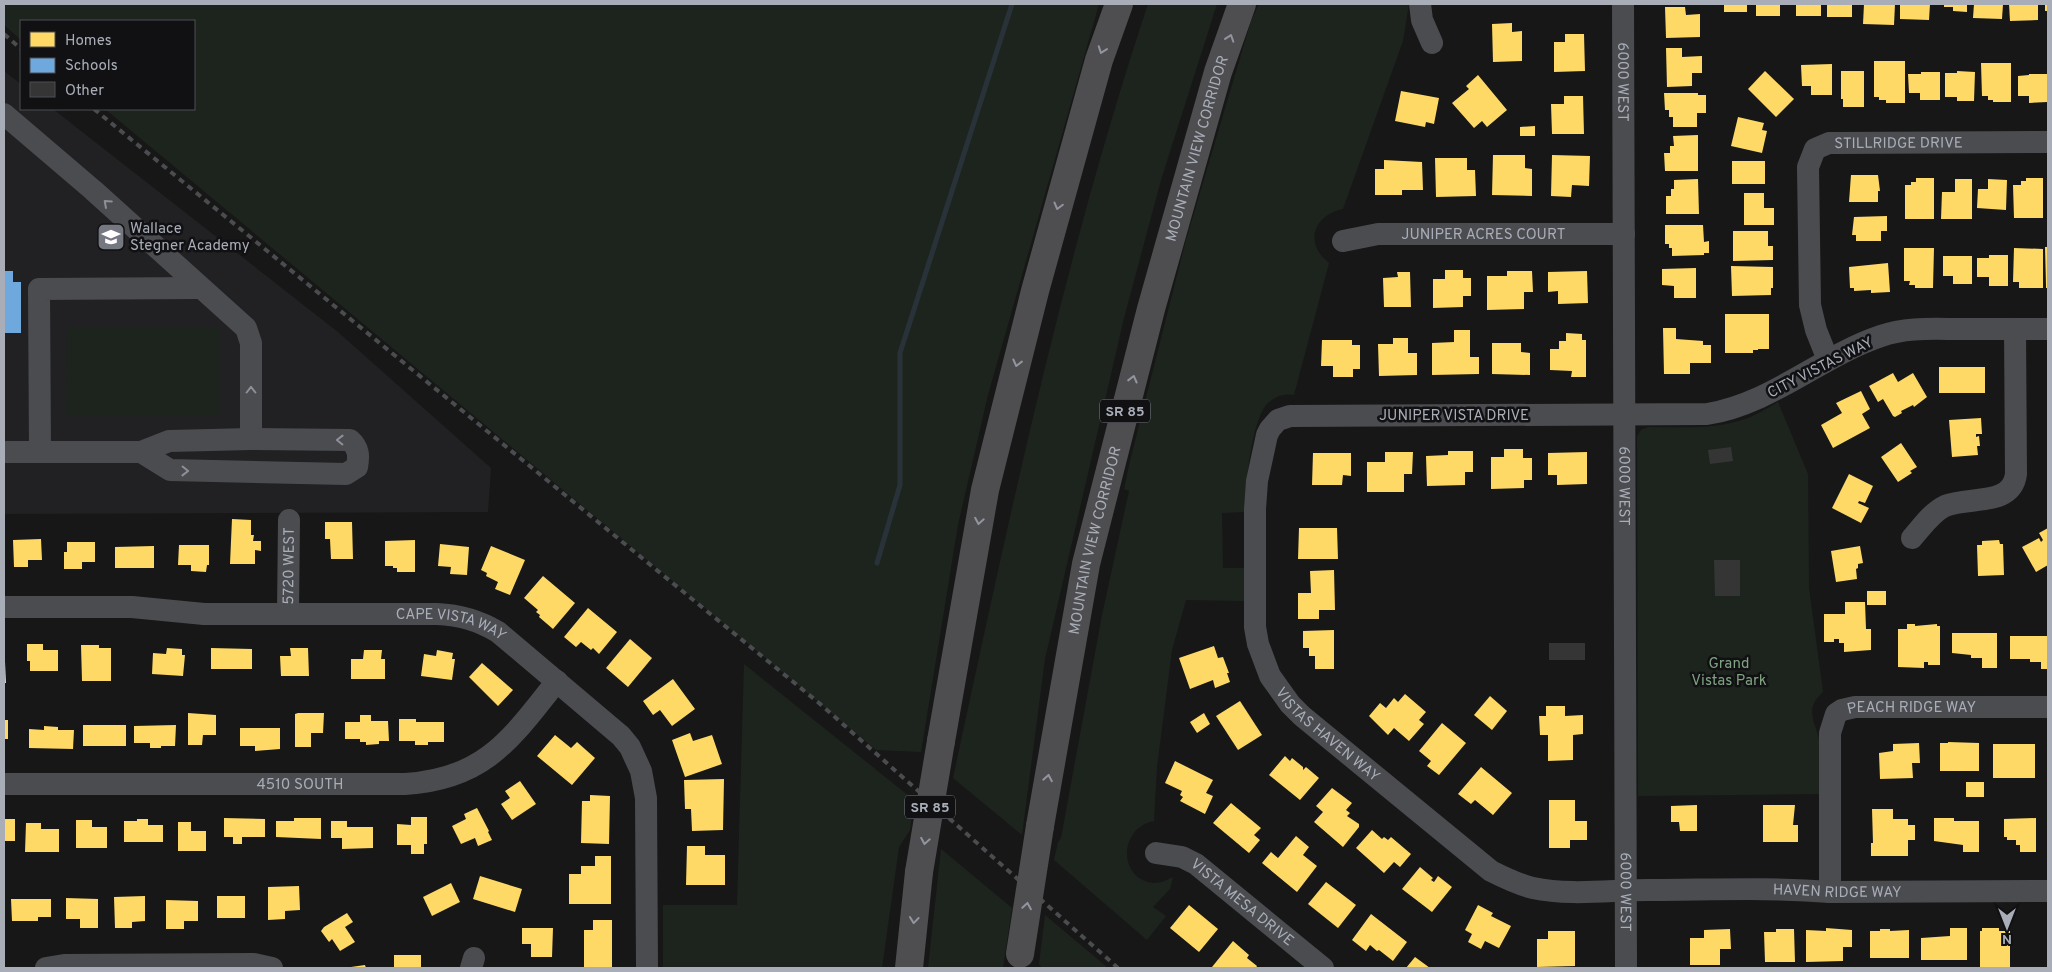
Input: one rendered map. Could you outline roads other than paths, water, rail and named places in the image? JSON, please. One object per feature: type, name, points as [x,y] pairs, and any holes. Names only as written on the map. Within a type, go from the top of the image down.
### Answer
[{"type":"highway","name":"SR 85","points":[[909,968],[919,872],[985,490],[1035,290],[1093,79],[1119,4]]},
{"type":"highway","name":"MOUNTAIN VIEW CORRIDOR","points":[[1019,961],[1040,826],[1086,564],[1153,300],[1218,72],[1242,4]]},
{"type":"street","points":[[1420,4],[1422,20],[1432,43]]},
{"type":"street","name":"6000 WEST","points":[[1623,4],[1626,968]]},
{"type":"street","points":[[4,114],[93,190],[200,288],[242,323],[249,334],[251,352],[252,439]]},
{"type":"street","name":"STILLRIDGE DRIVE","points":[[1828,360],[1812,318],[1809,290],[1808,167],[1816,149],[1829,143],[2048,142]]},
{"type":"street","name":"JUNIPER ACRES COURT","points":[[1343,241],[1378,234],[1624,234]]},
{"type":"street","points":[[40,452],[38,289],[200,288]]},
{"type":"street","name":"CITY VISTAS WAY","points":[[1624,415],[1693,416],[1721,412],[1756,400],[1828,360],[1868,341],[1906,330],[2048,328]]},
{"type":"street","points":[[1912,538],[1930,517],[1945,506],[1998,496],[2010,490],[2013,485],[2016,474],[2015,329]]},
{"type":"street","name":"JUNIPER VISTA DRIVE","points":[[1284,418],[1298,416],[1624,415]]},
{"type":"street","name":"VISTAS HAVEN WAY","points":[[1284,418],[1274,424],[1267,435],[1257,481],[1255,509],[1256,627],[1263,660],[1279,690],[1302,716],[1491,871],[1518,884],[1541,890],[1564,892],[1626,891]]},
{"type":"street","points":[[4,452],[142,452],[169,441],[252,439],[350,440],[356,445],[359,456],[357,468],[346,474],[288,473],[170,470],[142,452]]},
{"type":"street","name":"5720 WEST","points":[[288,614],[289,520]]},
{"type":"street","name":"CAPE VISTA WAY","points":[[4,607],[132,607],[194,614],[437,614],[462,616],[487,625],[498,632],[621,736],[630,747],[641,771],[644,784],[646,812],[647,968]]},
{"type":"street","name":"4510 SOUTH","points":[[4,784],[405,784],[437,781],[470,769],[500,749],[513,737],[557,682]]},
{"type":"street","name":"PEACH RIDGE WAY","points":[[1830,892],[1830,733],[1836,714],[1842,710],[1855,708],[2048,707]]},
{"type":"street","name":"VISTA MESA DRIVE","points":[[1156,854],[1182,857],[1196,864],[1323,968]]},
{"type":"street","name":"HAVEN RIDGE WAY","points":[[1626,891],[2048,891]]},
{"type":"street","points":[[46,968],[64,965],[244,964],[262,965],[272,968]]},
{"type":"waterway","points":[[877,563],[900,485],[900,353],[1012,4]]},
{"type":"railway","points":[[4,34],[20,48]]},
{"type":"railway","points":[[95,110],[819,703],[1118,968]]},
{"type":"place","name":"Wallace Stegner Academy","points":[[111,237]]},
{"type":"park label","name":"Grand Vistas Park","points":[[1729,672]]}]
